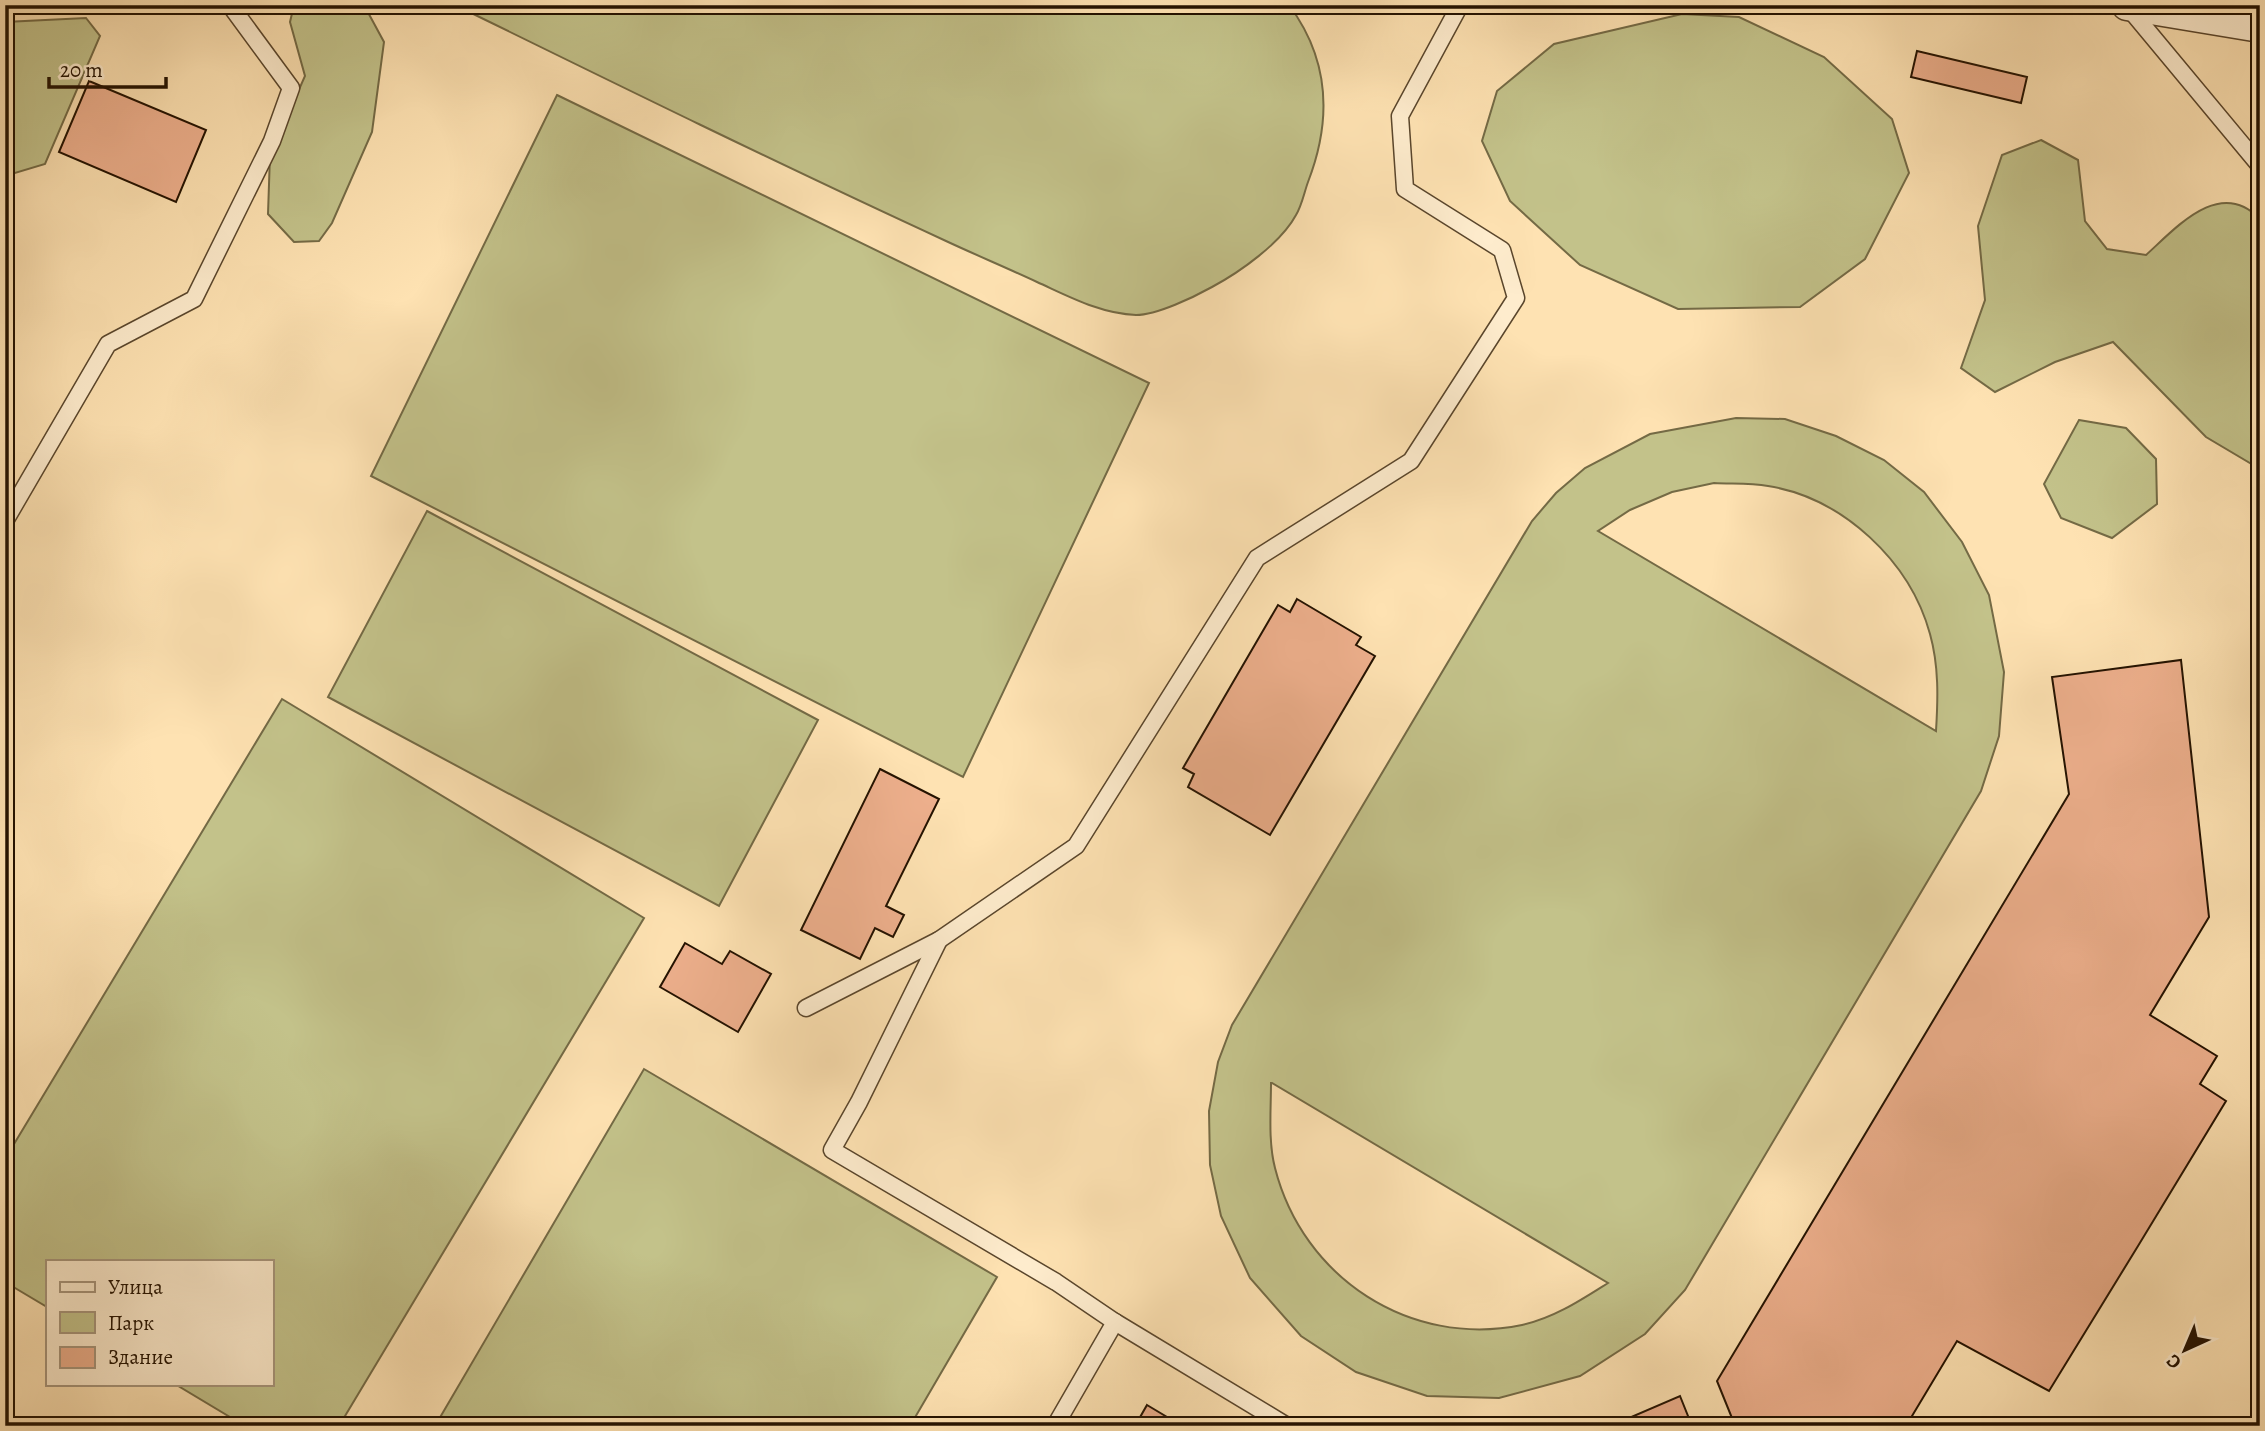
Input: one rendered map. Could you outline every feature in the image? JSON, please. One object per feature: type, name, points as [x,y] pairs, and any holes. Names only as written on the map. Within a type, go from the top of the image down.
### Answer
[{"type":"street","points":[[2127,5],[2260,27]]},
{"type":"lane","points":[[5,521],[108,344],[194,299],[272,141],[291,88],[230,5]]},
{"type":"lane","points":[[806,1008],[939,940],[1076,846],[1257,558],[1411,461],[1516,298],[1502,250],[1405,189],[1400,116],[1460,5]]},
{"type":"lane","points":[[2127,5],[2260,166]]},
{"type":"lane","points":[[939,940],[859,1102],[832,1150],[1056,1282],[1115,1322],[1287,1426]]},
{"type":"lane","points":[[1055,1426],[1115,1322]]},
{"type":"green space","points":[[294,5],[364,5],[384,42],[372,132],[332,223],[319,241],[294,242],[268,214],[270,155],[305,76],[290,22]]},
{"type":"green space","points":[[455,5],[1289,5],[1313,47],[1319,69],[1323,91],[1321,136],[1298,211],[1289,226],[1259,256],[1212,287],[1165,309],[1145,314],[1123,314],[1097,308],[946,241]]},
{"type":"green space","points":[[1682,14],[1739,17],[1824,57],[1892,119],[1909,173],[1865,259],[1800,307],[1678,309],[1580,265],[1510,201],[1482,141],[1497,91],[1554,44]]},
{"type":"green space","points":[[86,18],[100,36],[45,164],[5,176],[5,22]]},
{"type":"green space","points":[[557,95],[1149,383],[963,777],[371,476]]},
{"type":"green space","points":[[2041,140],[2078,160],[2085,221],[2107,249],[2146,255],[2185,220],[2215,205],[2230,203],[2245,207],[2260,219],[2260,469],[2206,437],[2113,342],[2055,362],[1995,392],[1961,368],[1985,300],[1978,226],[2002,155]]},
{"type":"green space","points":[[1736,418],[1785,419],[1836,436],[1884,460],[1924,492],[1962,542],[1989,595],[2004,672],[1999,736],[1981,791],[1685,1290],[1645,1334],[1580,1376],[1499,1398],[1427,1396],[1356,1372],[1301,1336],[1250,1278],[1221,1216],[1210,1165],[1209,1111],[1218,1062],[1232,1025],[1532,521],[1556,493],[1585,468],[1650,434]],"holes":[[[1714,483],[1768,486],[1796,493],[1822,504],[1870,537],[1890,558],[1907,582],[1930,634],[1936,670],[1936,731],[1598,531],[1630,510],[1672,492]],[[1272,1083],[1608,1283],[1545,1318],[1522,1325],[1480,1329],[1440,1326],[1402,1314],[1367,1296],[1336,1272],[1310,1242],[1289,1207],[1275,1168],[1271,1147]]]},
{"type":"green space","points":[[2079,420],[2126,428],[2156,459],[2157,504],[2112,538],[2061,518],[2044,484]]},
{"type":"green space","points":[[427,511],[818,720],[719,906],[328,697]]},
{"type":"green space","points":[[282,699],[644,918],[339,1426],[245,1426],[178,1386],[273,1386],[273,1260],[46,1260],[46,1306],[5,1282],[5,1159]]},
{"type":"green space","points":[[644,1069],[997,1277],[910,1426],[435,1426]]},
{"type":"building","points":[[1917,51],[2027,77],[2021,103],[1911,77]]},
{"type":"building","points":[[89,81],[206,130],[176,202],[59,152]]},
{"type":"building","points":[[1297,599],[1361,637],[1356,645],[1375,656],[1270,835],[1188,787],[1194,774],[1183,768],[1278,605],[1290,612]]},
{"type":"building","points":[[2181,660],[2209,917],[2150,1015],[2217,1056],[2200,1084],[2226,1101],[2138,1246],[2049,1391],[1957,1341],[1906,1426],[1713,1426],[1732,1418],[1717,1381],[2069,794],[2052,677]]},
{"type":"building","points":[[880,769],[939,799],[886,906],[904,915],[893,937],[875,928],[860,959],[801,930]]},
{"type":"building","points":[[685,943],[722,964],[730,951],[771,974],[738,1032],[660,987]]},
{"type":"building","points":[[1680,1396],[1692,1426],[1615,1424]]},
{"type":"building","points":[[1147,1405],[1182,1426],[1135,1426]]}]
